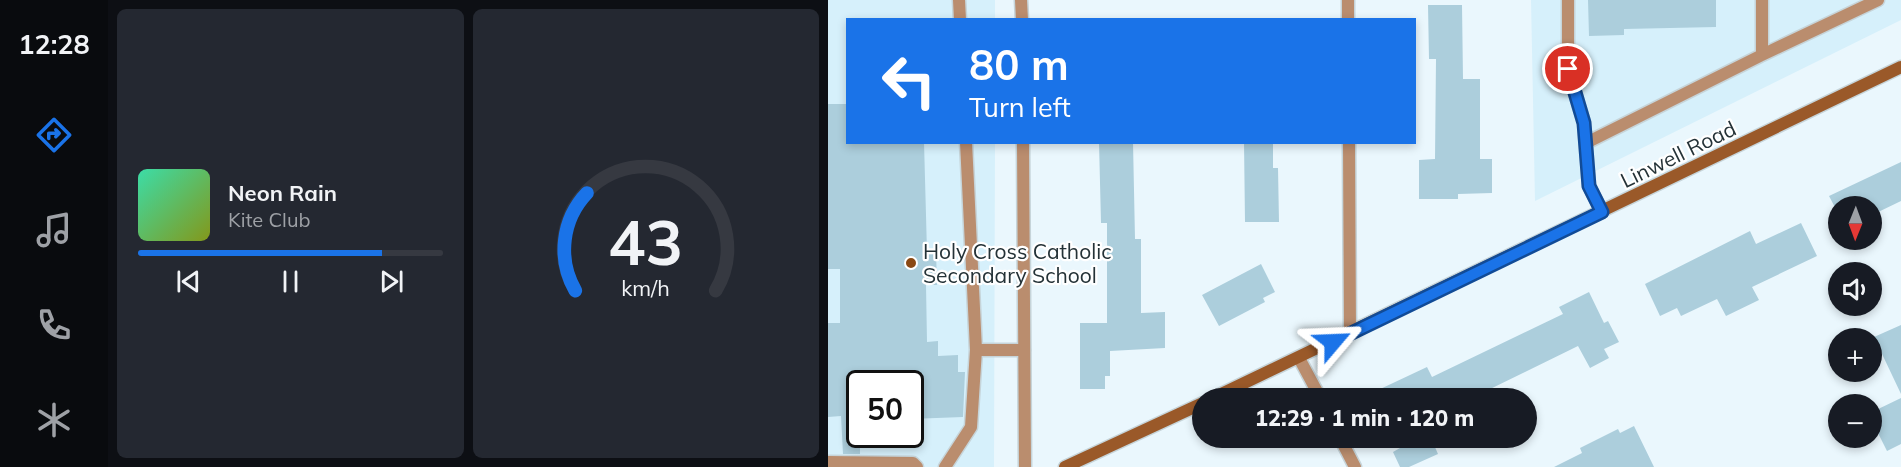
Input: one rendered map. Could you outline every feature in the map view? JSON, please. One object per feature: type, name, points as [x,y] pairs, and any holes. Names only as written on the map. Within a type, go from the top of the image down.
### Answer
[{"type":"main road","name":"Linwell Road","points":[[1235,388],[1901,67]]},
{"type":"main road","points":[[1065,467],[1192,408]]},
{"type":"street","points":[[958,0],[960,18]]},
{"type":"street","points":[[1022,0],[1022,18]]},
{"type":"street","points":[[1348,0],[1348,18]]},
{"type":"street","points":[[1568,0],[1568,69],[1584,123],[1589,186],[1602,212]]},
{"type":"street","points":[[1762,0],[1762,55]]},
{"type":"street","points":[[1586,143],[1878,0]]},
{"type":"street","points":[[945,467],[971,428],[976,350],[966,144]]},
{"type":"street","points":[[1023,144],[1025,467]]},
{"type":"street","points":[[1349,144],[1350,334]]},
{"type":"street","points":[[976,350],[1024,350]]},
{"type":"street","points":[[1299,358],[1315,388]]},
{"type":"street","points":[[1345,448],[1355,467]]},
{"type":"street","points":[[828,462],[913,463],[916,467]]},
{"type":"shaded area","name":"Holy Cross Catholic Secondary School","points":[[828,0],[995,0],[995,18],[846,18],[846,144],[995,144],[994,467],[828,467]]},
{"type":"shaded area","points":[[1531,0],[1901,0],[1901,20],[1535,201]]},
{"type":"building","points":[[1588,0],[1716,0],[1716,27],[1624,29],[1624,35],[1589,36]]},
{"type":"building","points":[[1428,5],[1462,5],[1463,79],[1480,79],[1480,159],[1492,159],[1492,193],[1458,194],[1458,199],[1419,199],[1419,160],[1435,159],[1436,59],[1429,59]]},
{"type":"building","points":[[828,104],[846,104],[846,144],[924,144],[927,252],[936,251],[937,285],[926,285],[927,342],[938,341],[938,356],[958,355],[958,372],[965,372],[963,417],[924,418],[924,370],[846,370],[846,448],[860,448],[860,454],[843,454],[841,416],[828,417],[828,323],[840,323],[840,269],[828,269]]},
{"type":"building","points":[[1099,144],[1133,144],[1135,239],[1141,239],[1141,313],[1165,312],[1165,348],[1110,351],[1110,376],[1105,376],[1105,389],[1080,389],[1080,323],[1107,323],[1107,223],[1101,223]]},
{"type":"building","points":[[1244,144],[1273,144],[1273,168],[1278,168],[1279,222],[1245,222]]},
{"type":"building","points":[[1901,162],[1901,201],[1882,210],[1882,196],[1829,196]]},
{"type":"building","points":[[1801,223],[1817,256],[1752,287],[1759,300],[1726,316],[1717,299],[1681,316],[1677,308],[1660,316],[1645,284],[1750,231],[1756,244]]},
{"type":"building","points":[[1261,264],[1275,292],[1263,298],[1265,302],[1219,326],[1202,295]]},
{"type":"building","points":[[1589,292],[1604,323],[1608,321],[1619,342],[1604,349],[1609,358],[1590,368],[1578,346],[1492,388],[1382,388],[1427,367],[1432,377],[1563,314],[1559,307]]},
{"type":"building","points":[[1901,325],[1901,394],[1882,354],[1882,333]]},
{"type":"building","points":[[1901,398],[1901,444],[1887,451],[1882,441],[1882,407]]},
{"type":"building","points":[[1634,426],[1654,467],[1554,467],[1582,453],[1580,448],[1618,429],[1620,433]]},
{"type":"building","points":[[1400,448],[1435,448],[1438,454],[1409,467],[1400,467],[1393,452]]},
{"type":"place","name":"Holy Cross Catholic Secondary School","points":[[911,263]]},
{"type":"route","points":[[1333,342],[1602,212],[1589,186],[1584,123],[1568,69]]}]
